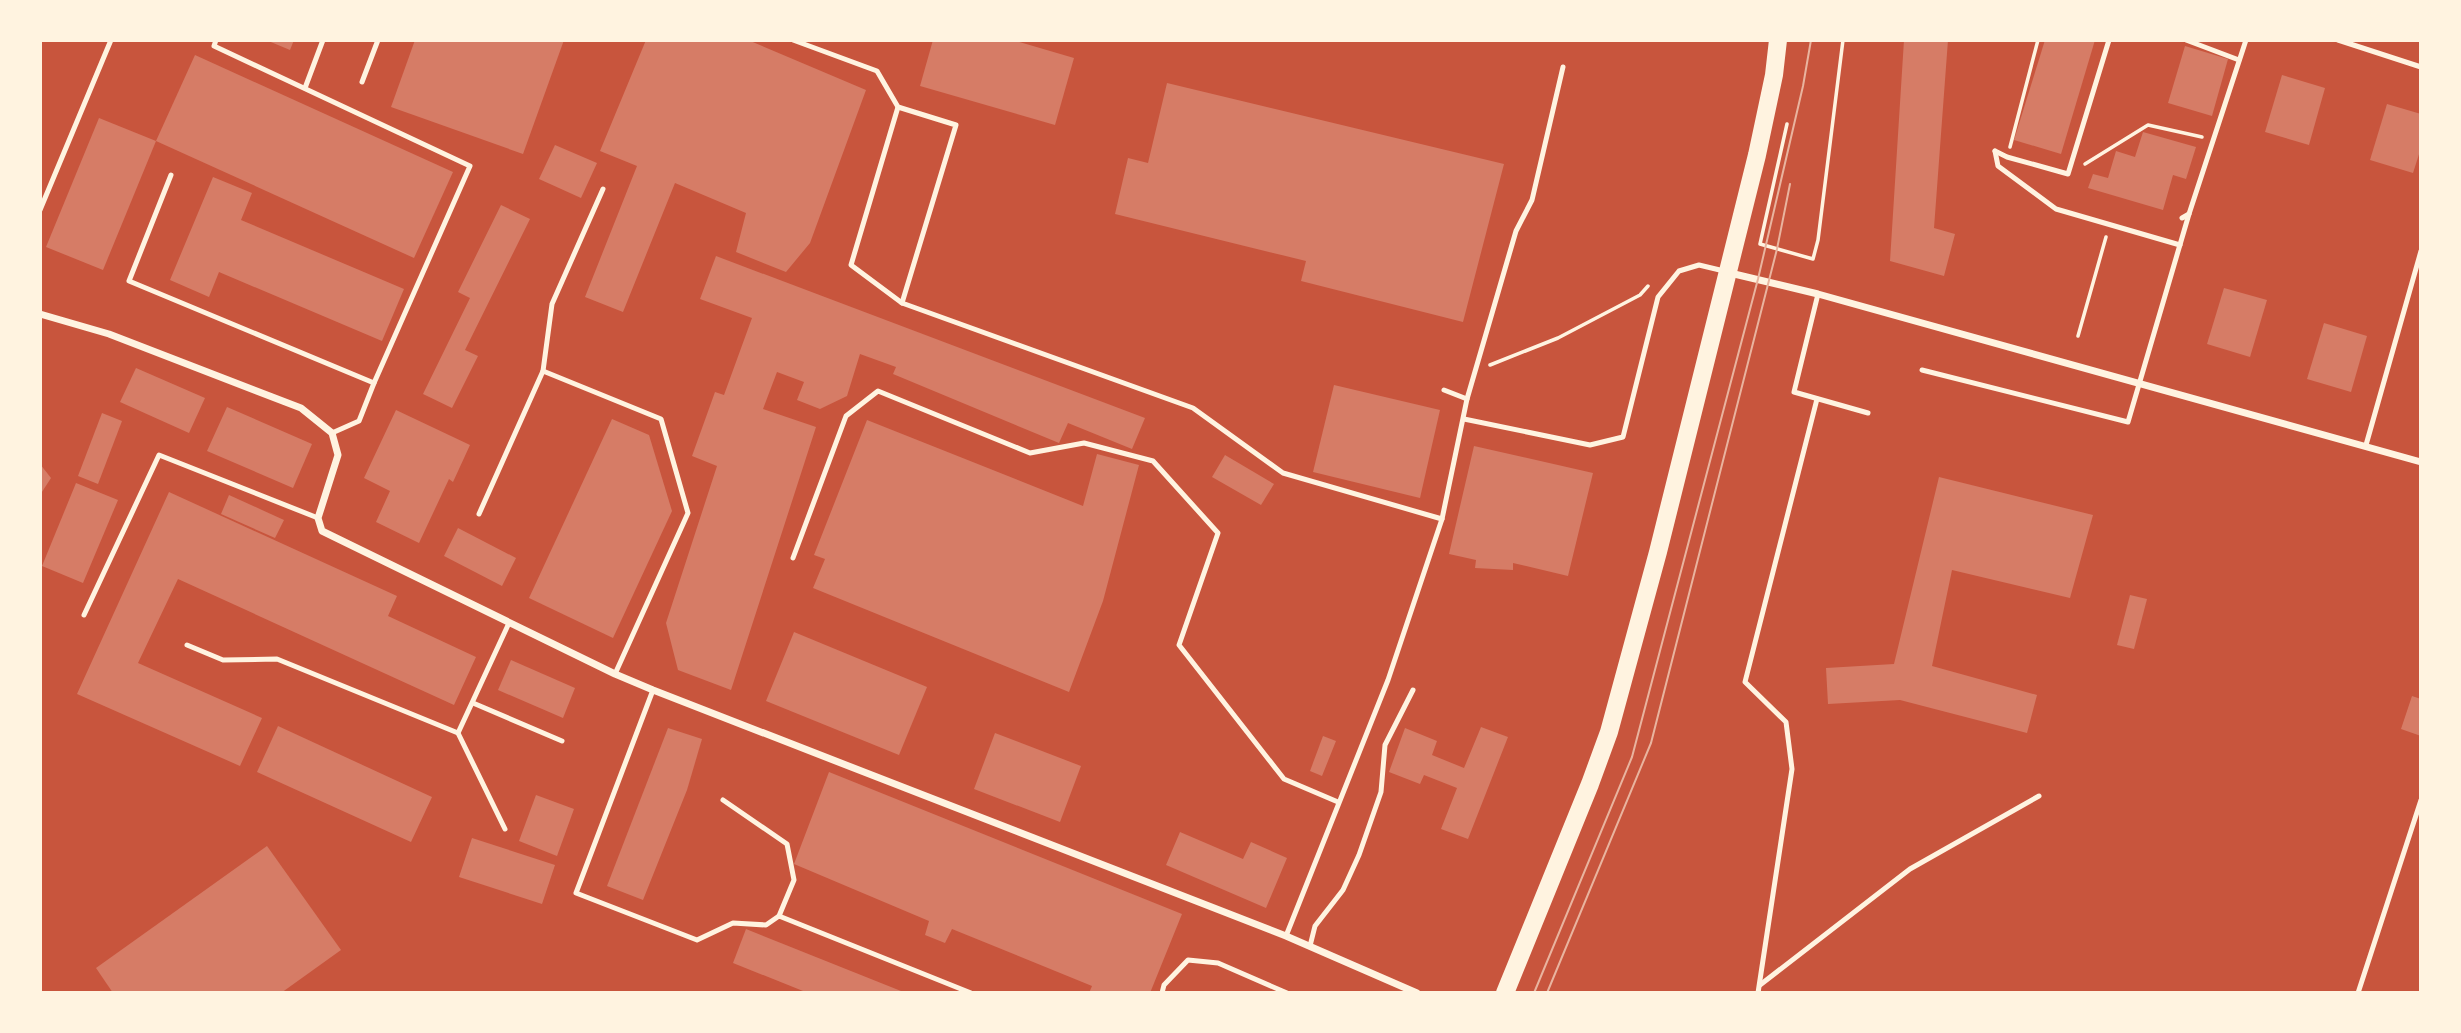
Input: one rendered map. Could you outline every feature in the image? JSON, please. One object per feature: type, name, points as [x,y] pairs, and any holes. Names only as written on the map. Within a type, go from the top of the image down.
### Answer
[{"type":"main road","points":[[1505,993],[1609,732],[1661,539],[1757,156],[1774,75],[1778,40]]},
{"type":"street","points":[[1727,272],[1818,294],[2421,462]]},
{"type":"street","points":[[40,314],[108,334],[301,408],[332,433],[338,455],[318,519],[322,531],[615,674],[1286,936],[1416,993]]},
{"type":"lane","points":[[40,210],[111,40]]},
{"type":"lane","points":[[216,40],[214,46],[470,166],[359,421],[332,433]]},
{"type":"lane","points":[[305,88],[323,40]]},
{"type":"lane","points":[[362,82],[378,40]]},
{"type":"lane","points":[[793,40],[877,71],[898,107],[956,125],[902,303]]},
{"type":"lane","points":[[2109,40],[2068,174],[1995,152],[1998,166],[2056,209],[2179,244]]},
{"type":"lane","points":[[2186,40],[2239,60]]},
{"type":"lane","points":[[1922,370],[2128,422],[2179,244],[2246,40]]},
{"type":"lane","points":[[2338,40],[2421,68]]},
{"type":"lane","points":[[1286,936],[1388,680],[1442,519],[1467,398],[1516,231],[1532,200],[1563,67]]},
{"type":"lane","points":[[898,107],[852,265],[902,303],[1194,408],[1283,473],[1442,519]]},
{"type":"lane","points":[[171,175],[129,281],[374,383]]},
{"type":"lane","points":[[479,514],[543,371],[552,303],[603,189]]},
{"type":"lane","points":[[2182,218],[2189,214]]},
{"type":"lane","points":[[2366,445],[2421,251]]},
{"type":"lane","points":[[1464,419],[1590,445],[1623,437],[1658,298],[1679,271],[1699,265],[1727,272]]},
{"type":"lane","points":[[1818,294],[1794,392],[1868,413]]},
{"type":"lane","points":[[543,371],[661,419],[688,513],[615,674]]},
{"type":"lane","points":[[1444,390],[1467,398]]},
{"type":"lane","points":[[793,558],[846,416],[878,391],[1030,453],[1084,443],[1153,461],[1218,533],[1179,645],[1284,779],[1338,802]]},
{"type":"lane","points":[[1758,993],[1792,769],[1786,722],[1745,681],[1817,399]]},
{"type":"lane","points":[[84,615],[159,455],[318,519]]},
{"type":"lane","points":[[458,733],[509,623]]},
{"type":"lane","points":[[187,645],[223,660],[277,659],[458,733],[505,829]]},
{"type":"lane","points":[[653,690],[576,893],[697,940],[733,923],[766,926],[779,916],[794,880],[787,844],[723,800]]},
{"type":"lane","points":[[1310,946],[1315,926],[1343,890],[1359,855],[1381,792],[1385,745],[1413,690]]},
{"type":"lane","points":[[473,703],[562,741]]},
{"type":"lane","points":[[1759,985],[1910,869],[2039,796]]},
{"type":"lane","points":[[2358,993],[2421,800]]},
{"type":"lane","points":[[779,916],[971,993]]},
{"type":"lane","points":[[1162,993],[1164,985],[1188,960],[1218,963],[1287,993]]},
{"type":"path","points":[[1787,124],[1760,244],[1813,259],[1818,240],[1843,40]]},
{"type":"path","points":[[2007,157],[2038,40]]},
{"type":"path","points":[[2068,174],[2148,125],[2214,139]]},
{"type":"path","points":[[2078,336],[2109,225]]},
{"type":"path","points":[[1475,370],[1558,338],[1640,295],[1650,285]]},
{"type":"building","points":[[266,40],[294,40],[290,50]]},
{"type":"building","points":[[415,40],[564,40],[523,154],[391,107]]},
{"type":"building","points":[[646,40],[748,40],[866,90],[810,243],[786,272],[736,252],[746,213],[675,183],[623,312],[585,297],[637,166],[600,151]]},
{"type":"building","points":[[933,40],[1013,40],[1074,58],[1055,125],[920,86]]},
{"type":"building","points":[[1904,40],[1948,40],[1934,228],[1955,234],[1944,276],[1890,261]]},
{"type":"building","points":[[2045,40],[2095,40],[2061,154],[2014,140]]},
{"type":"building","points":[[2185,46],[2228,59],[2212,116],[2168,103]]},
{"type":"building","points":[[195,55],[453,172],[414,258],[156,141]]},
{"type":"building","points":[[2282,75],[2325,88],[2309,145],[2265,132]]},
{"type":"building","points":[[1167,83],[1504,164],[1463,322],[1301,281],[1306,261],[1115,214],[1128,158],[1148,163]]},
{"type":"building","points":[[2387,104],[2421,114],[2421,148],[2413,173],[2370,160]]},
{"type":"building","points":[[99,118],[156,141],[103,270],[46,247]]},
{"type":"building","points":[[2143,132],[2196,147],[2186,179],[2173,175],[2163,210],[2088,188],[2093,174],[2108,178],[2116,151],[2135,157]]},
{"type":"building","points":[[555,145],[597,163],[581,198],[539,179]]},
{"type":"building","points":[[213,177],[252,193],[241,220],[404,289],[382,341],[219,272],[209,297],[170,280]]},
{"type":"building","points":[[501,205],[530,219],[465,350],[478,356],[452,408],[423,394],[470,298],[458,292]]},
{"type":"building","points":[[716,256],[1145,418],[1132,449],[1068,423],[1059,443],[893,374],[896,367],[860,354],[847,396],[820,409],[797,400],[804,382],[777,372],[763,409],[816,427],[731,690],[678,670],[666,623],[717,466],[692,456],[715,392],[724,395],[752,318],[700,299]]},
{"type":"building","points":[[2224,288],[2267,300],[2250,357],[2207,344]]},
{"type":"building","points":[[2324,323],[2367,336],[2351,392],[2307,379]]},
{"type":"building","points":[[136,368],[205,398],[189,433],[120,402]]},
{"type":"building","points":[[1334,385],[1440,410],[1420,498],[1313,472]]},
{"type":"building","points":[[227,407],[312,444],[293,488],[207,451]]},
{"type":"building","points":[[396,410],[470,445],[453,482],[449,479],[419,543],[376,522],[390,491],[364,478]]},
{"type":"building","points":[[102,413],[122,421],[98,484],[78,476]]},
{"type":"building","points":[[612,419],[649,435],[672,511],[613,638],[529,598]]},
{"type":"building","points":[[867,420],[1083,506],[1097,454],[1139,465],[1103,601],[1069,692],[813,588],[825,559],[814,555]]},
{"type":"building","points":[[1474,446],[1593,473],[1568,576],[1513,563],[1513,570],[1475,568],[1476,560],[1449,554]]},
{"type":"building","points":[[1225,455],[1274,484],[1261,505],[1212,477]]},
{"type":"building","points":[[40,464],[51,478],[40,495]]},
{"type":"building","points":[[1939,477],[2093,515],[2070,598],[1952,570],[1932,666],[2037,695],[2027,733],[1900,700],[1828,704],[1826,668],[1894,664]]},
{"type":"building","points":[[76,483],[118,500],[83,583],[42,566]]},
{"type":"building","points":[[169,492],[397,596],[388,616],[476,657],[454,705],[178,579],[138,663],[262,718],[240,766],[77,694]]},
{"type":"building","points":[[229,495],[284,520],[275,538],[221,514]]},
{"type":"building","points":[[458,528],[516,558],[502,586],[444,556]]},
{"type":"building","points":[[2130,595],[2147,599],[2134,649],[2117,645]]},
{"type":"building","points":[[794,632],[927,687],[899,755],[766,701]]},
{"type":"building","points":[[511,660],[575,688],[563,718],[498,690]]},
{"type":"building","points":[[2412,696],[2421,699],[2421,736],[2401,729]]},
{"type":"building","points":[[278,726],[432,797],[411,842],[257,772]]},
{"type":"building","points":[[1481,727],[1508,737],[1468,839],[1441,829],[1457,788],[1424,775],[1420,784],[1389,772],[1405,728],[1437,741],[1432,755],[1464,768]]},
{"type":"building","points":[[668,728],[702,739],[687,790],[643,900],[607,886]]},
{"type":"building","points":[[995,733],[1081,766],[1060,822],[974,789]]},
{"type":"building","points":[[1323,736],[1336,741],[1322,776],[1310,771]]},
{"type":"building","points":[[829,772],[1182,914],[1150,993],[1089,993],[1092,986],[952,929],[945,943],[925,935],[929,921],[794,864]]},
{"type":"building","points":[[536,795],[574,809],[557,856],[519,841]]},
{"type":"building","points":[[1180,832],[1243,859],[1251,842],[1287,858],[1266,908],[1166,865]]},
{"type":"building","points":[[472,838],[555,865],[542,904],[459,877]]},
{"type":"building","points":[[267,846],[341,950],[281,993],[113,993],[96,968]]},
{"type":"building","points":[[746,929],[906,993],[808,993],[733,963]]},
{"type":"tram line","points":[[1534,993],[1632,757],[1758,279],[1803,86],[1811,40]]},
{"type":"tram line","points":[[1547,993],[1651,743],[1777,249],[1790,184]]}]
